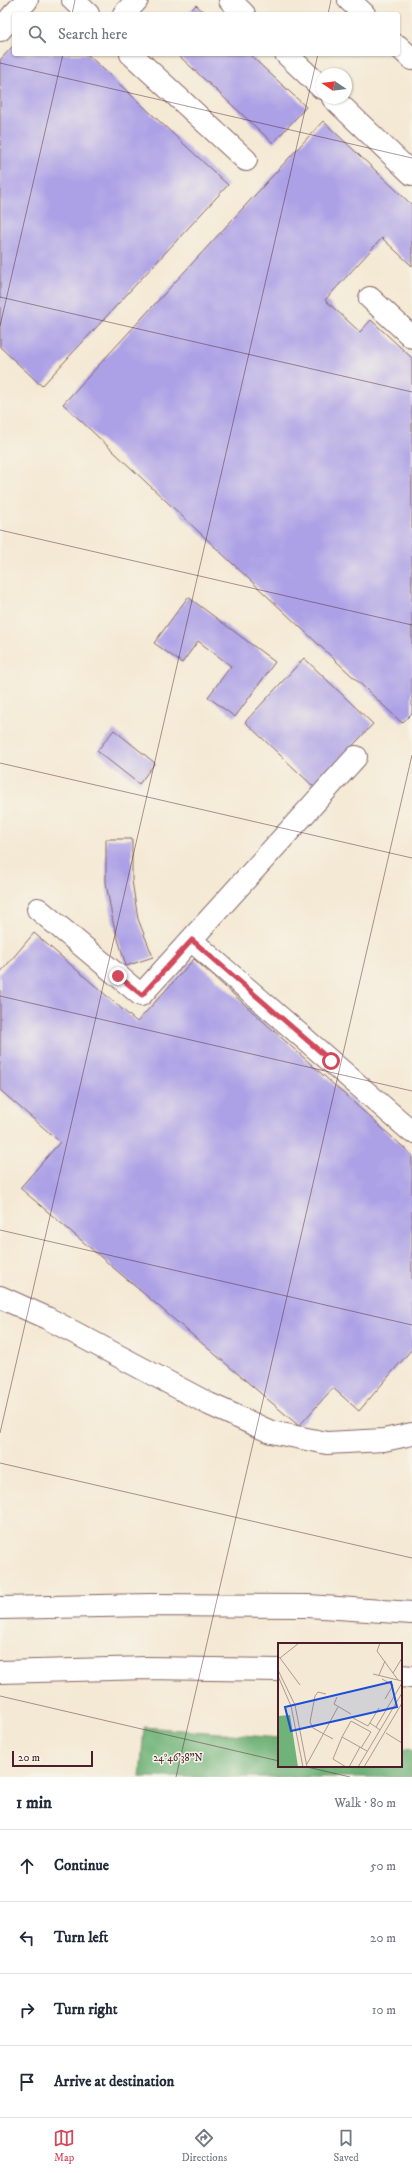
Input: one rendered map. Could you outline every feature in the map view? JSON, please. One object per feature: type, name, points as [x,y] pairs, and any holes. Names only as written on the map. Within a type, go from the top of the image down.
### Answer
[{"type":"main road","points":[[16,12],[27,0]]},
{"type":"main road","points":[[73,0],[86,12]]},
{"type":"main road","points":[[126,12],[137,0]]},
{"type":"main road","points":[[230,0],[242,12]]},
{"type":"main road","points":[[350,0],[362,12]]},
{"type":"main road","points":[[0,30],[12,16]]},
{"type":"main road","points":[[400,48],[412,59]]},
{"type":"main road","points":[[133,56],[246,160]]},
{"type":"main road","points":[[288,56],[316,82]]},
{"type":"main road","points":[[339,104],[412,174]]},
{"type":"main road","points":[[370,298],[412,337]]},
{"type":"main road","points":[[38,909],[142,995],[356,757]]},
{"type":"main road","points":[[192,940],[412,1132]]},
{"type":"main road","points":[[0,1297],[48,1318],[208,1404],[271,1432],[327,1442],[384,1440],[412,1434]]},
{"type":"main road","points":[[0,1608],[150,1605],[308,1606],[412,1613]]},
{"type":"main road","points":[[0,1672],[147,1668],[278,1670]]},
{"type":"main road","points":[[402,1676],[412,1677]]},
{"type":"green space","points":[[144,1727],[278,1738],[278,1767],[402,1767],[402,1749],[412,1750],[412,1777],[140,1777]]},
{"type":"building","points":[[196,5],[204,12],[189,12]]},
{"type":"building","points":[[12,47],[12,56],[89,56],[228,185],[42,386],[0,347],[0,60]]},
{"type":"building","points":[[179,56],[251,56],[306,107],[273,143]]},
{"type":"building","points":[[323,121],[412,205],[412,266],[382,238],[325,300],[360,332],[371,320],[412,358],[412,713],[402,723],[63,404]]},
{"type":"building","points":[[188,597],[275,662],[235,717],[208,697],[231,666],[198,641],[182,663],[154,643]]},
{"type":"building","points":[[304,658],[373,724],[314,787],[245,722]]},
{"type":"building","points":[[114,730],[155,763],[139,784],[97,751]]},
{"type":"building","points":[[106,839],[132,839],[132,881],[138,919],[153,957],[126,966],[113,922],[106,883]]},
{"type":"building","points":[[34,933],[137,1022],[194,959],[412,1155],[412,1349],[359,1411],[333,1388],[299,1426],[20,1188],[60,1142],[0,1090],[0,973]]},
{"type":"route","points":[[118,976],[142,995],[192,940],[331,1061]]}]
